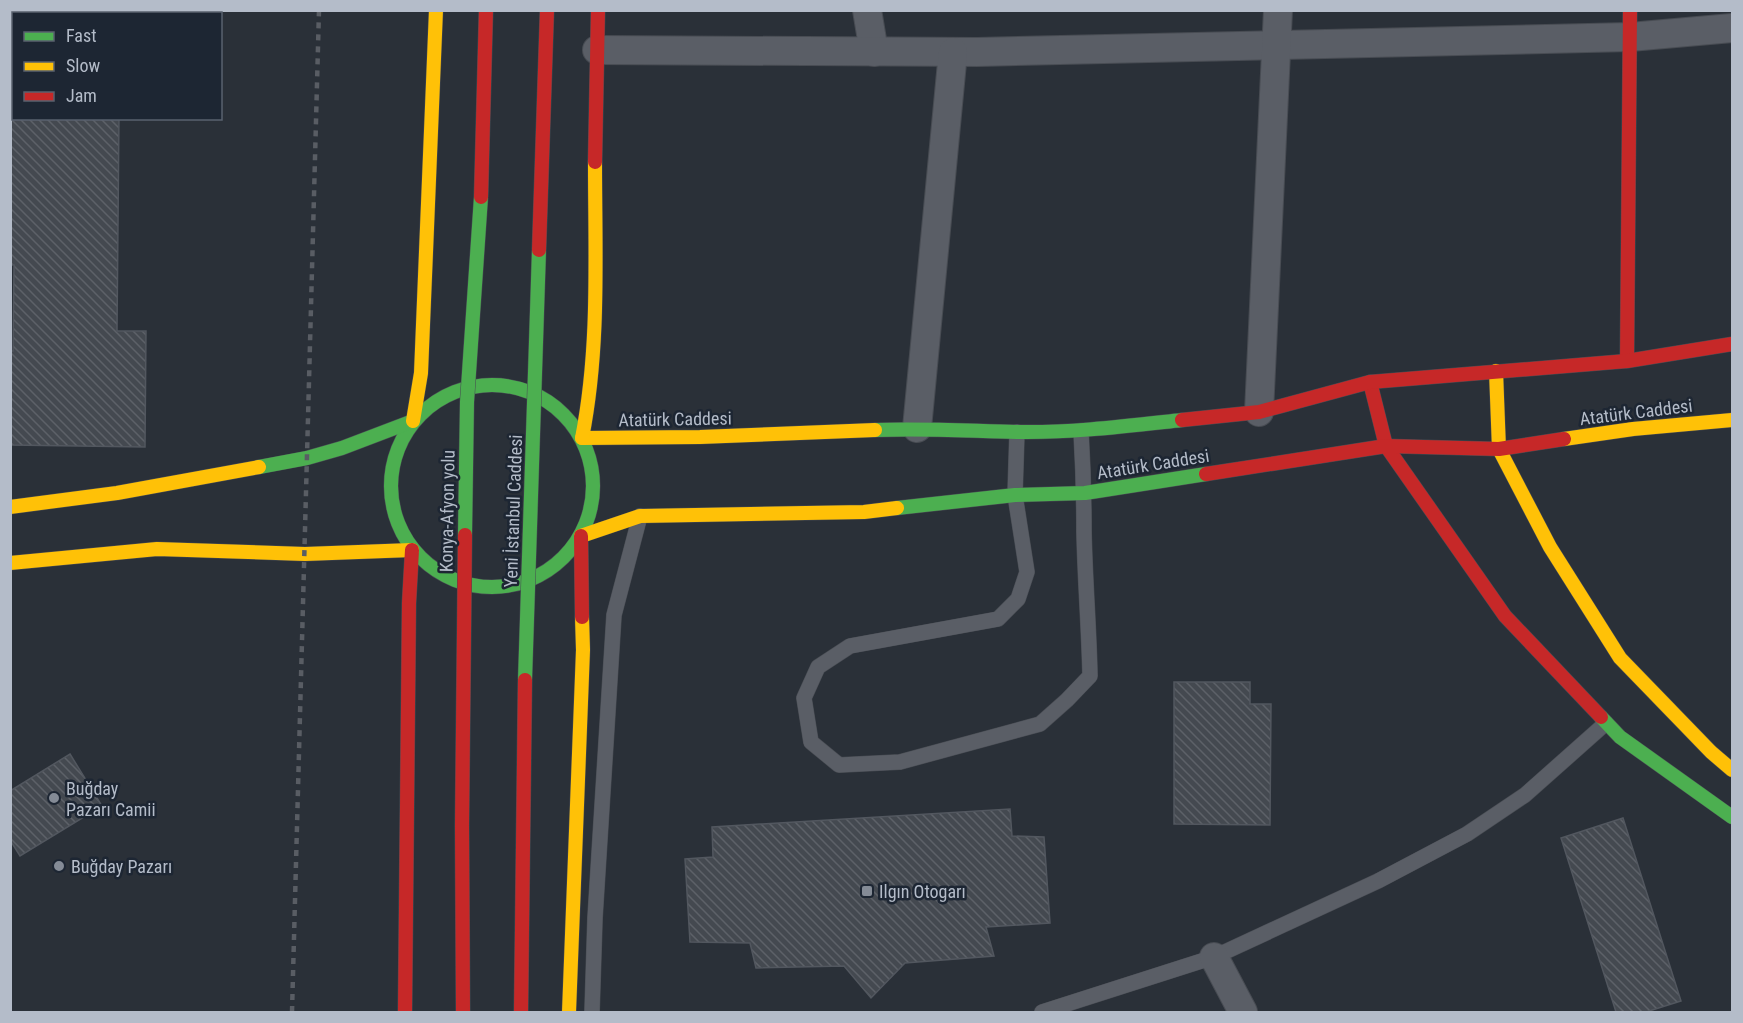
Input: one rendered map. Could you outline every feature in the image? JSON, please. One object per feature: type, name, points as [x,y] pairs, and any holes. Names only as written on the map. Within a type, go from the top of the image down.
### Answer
[{"type":"main road","points":[[10,507],[117,493],[307,459],[413,421],[444,396],[482,384],[522,388],[557,407],[582,438],[592,470],[592,504],[580,536],[555,566],[520,584],[480,587],[442,575],[412,549],[396,519],[390,485],[396,451],[413,421],[421,373],[436,10]]},
{"type":"main road","name":"Konya-Afyon yolu","points":[[463,1012],[462,825],[467,414],[480,223],[486,10]]},
{"type":"main road","name":"Yeni İstanbul Caddesi","points":[[521,1012],[524,697],[547,10]]},
{"type":"main road","points":[[582,438],[590,402],[594,350],[598,10]]},
{"type":"main road","points":[[1627,361],[1630,24]]},
{"type":"main road","name":"Atatürk Caddesi","points":[[582,438],[700,437],[917,428],[1017,432],[1081,431],[1259,412],[1370,382],[1627,361],[1732,344]]},
{"type":"main road","points":[[1496,371],[1499,449],[1550,547],[1620,658],[1711,752],[1732,770]]},
{"type":"main road","points":[[1370,382],[1386,446],[1505,616],[1620,737],[1732,817]]},
{"type":"main road","name":"Atatürk Caddesi","points":[[580,536],[622,520],[640,516],[864,512],[1015,495],[1085,493],[1386,446],[1499,449],[1633,429],[1732,420]]},
{"type":"main road","points":[[569,1012],[583,650],[580,536]]},
{"type":"main road","points":[[10,562],[157,549],[305,555],[412,549]]},
{"type":"main road","points":[[405,1012],[409,603],[412,549]]},
{"type":"street","points":[[867,10],[874,52]]},
{"type":"street","points":[[1259,412],[1278,10]]},
{"type":"street","points":[[597,50],[952,52],[1278,45],[1630,24],[1732,28]]},
{"type":"street","points":[[917,428],[952,52]]},
{"type":"street","points":[[1214,957],[1243,1012]]},
{"type":"lane","points":[[1017,432],[1015,495],[1027,572],[1018,599],[998,619],[850,646],[818,667],[804,698],[811,742],[839,765],[900,762],[1040,724],[1090,676],[1081,431]]},
{"type":"lane","points":[[592,1012],[595,918],[614,615],[640,516]]},
{"type":"lane","points":[[1042,1012],[1214,957],[1378,881],[1467,834],[1526,795],[1606,723]]},
{"type":"building","points":[[10,83],[12,83],[12,120],[119,120],[117,331],[146,331],[145,447],[10,445],[10,351],[13,351],[14,265],[10,265]]},
{"type":"building","points":[[1174,682],[1250,682],[1250,704],[1271,704],[1270,825],[1174,824]]},
{"type":"building","name":"Buğday Pazarı Camii","points":[[70,754],[102,806],[20,856],[10,840],[10,791]]},
{"type":"building","name":"Ilgın Otogarı","points":[[1010,809],[1012,836],[1044,837],[1050,923],[986,927],[994,956],[905,963],[871,998],[844,966],[756,968],[750,943],[690,942],[685,859],[713,857],[712,827]]},
{"type":"building","points":[[1623,818],[1681,1001],[1646,1012],[1616,1012],[1561,838]]},
{"type":"railway","points":[[292,1012],[319,10]]},
{"type":"traffic: fast","points":[[465,535],[467,402],[481,197]]},
{"type":"traffic: fast","points":[[525,680],[539,250]]},
{"type":"traffic: fast","points":[[492,385],[521,389],[540,397],[570,422],[581,438],[589,457],[593,486],[589,515],[581,534],[556,564],[540,575],[521,583],[492,587],[463,583],[444,575],[414,550],[403,534],[395,515],[391,486],[395,457],[403,438],[428,408],[444,397],[463,389],[492,385]]},
{"type":"traffic: fast","points":[[875,430],[1058,431],[1182,420]]},
{"type":"traffic: fast","points":[[259,467],[307,458],[342,448],[413,421]]},
{"type":"traffic: fast","points":[[897,508],[1015,495],[1085,493],[1206,474]]},
{"type":"traffic: fast","points":[[1601,717],[1620,737],[1732,817]]},
{"type":"traffic: slow","points":[[413,421],[421,373],[436,10]]},
{"type":"traffic: slow","points":[[582,438],[588,404],[594,335],[595,162]]},
{"type":"traffic: slow","points":[[1496,371],[1499,449],[1550,547],[1620,658],[1711,752],[1732,770]]},
{"type":"traffic: slow","points":[[1564,439],[1633,429],[1732,420]]},
{"type":"traffic: slow","points":[[582,438],[700,437],[875,430]]},
{"type":"traffic: slow","points":[[10,507],[117,493],[259,467]]},
{"type":"traffic: slow","points":[[581,536],[640,516],[864,512],[897,508]]},
{"type":"traffic: slow","points":[[10,563],[157,549],[305,554],[412,550]]},
{"type":"traffic: slow","points":[[569,1012],[583,650],[582,617]]},
{"type":"traffic: jam","points":[[481,197],[486,10]]},
{"type":"traffic: jam","points":[[539,250],[547,10]]},
{"type":"traffic: jam","points":[[595,162],[598,10]]},
{"type":"traffic: jam","points":[[1627,361],[1630,10]]},
{"type":"traffic: jam","points":[[1182,420],[1259,412],[1370,382],[1627,361],[1732,344]]},
{"type":"traffic: jam","points":[[1370,382],[1386,446],[1505,616],[1601,717]]},
{"type":"traffic: jam","points":[[1206,474],[1386,446],[1499,449],[1564,439]]},
{"type":"traffic: jam","points":[[463,1012],[465,535]]},
{"type":"traffic: jam","points":[[581,536],[582,617]]},
{"type":"traffic: jam","points":[[405,1012],[409,603],[412,550]]},
{"type":"traffic: jam","points":[[521,1012],[525,680]]},
{"type":"place","name":"Buğday Pazarı Camii","points":[[54,798]]},
{"type":"place","name":"Buğday Pazarı","points":[[59,866]]},
{"type":"place","name":"Ilgın Otogarı","points":[[867,891]]}]
